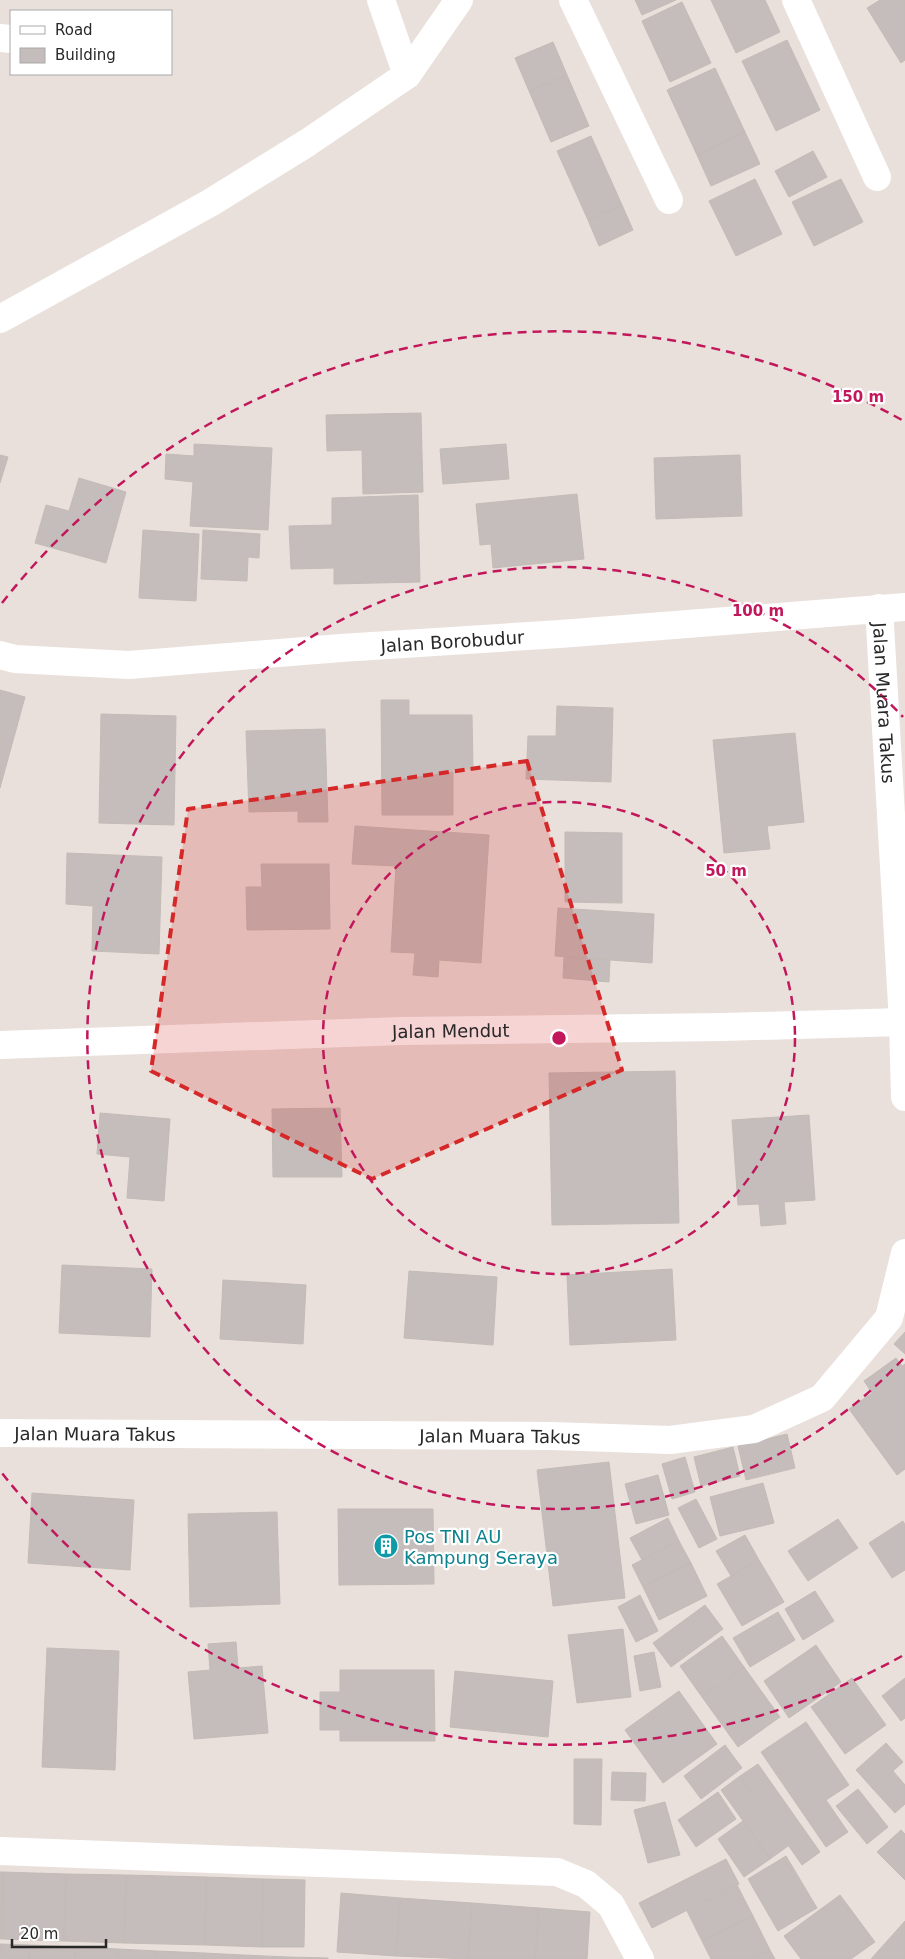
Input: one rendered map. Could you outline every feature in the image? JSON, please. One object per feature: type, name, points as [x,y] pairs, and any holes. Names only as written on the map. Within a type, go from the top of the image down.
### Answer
[{"type":"street","points":[[381,0],[407,75]]},
{"type":"street","points":[[0,319],[210,203],[307,143],[407,75],[459,0]]},
{"type":"street","points":[[573,0],[669,200]]},
{"type":"street","points":[[796,0],[877,177]]},
{"type":"street","name":"Jalan Borobudur","points":[[0,654],[15,659],[130,665],[892,608]]},
{"type":"street","name":"Jalan Muara Takus","points":[[892,608],[905,1098]]},
{"type":"street","name":"Jalan Mendut","points":[[0,1045],[402,1030],[722,1027],[903,1022]]},
{"type":"street","name":"Jalan Muara Takus","points":[[0,1432],[542,1436],[670,1440],[754,1429],[822,1398],[888,1318],[905,1253]]},
{"type":"street","points":[[0,1852],[557,1872],[586,1884],[610,1905],[640,1959]]},
{"type":"highlighted area","points":[[527,761],[622,1070],[372,1179],[151,1071],[188,809]]},
{"type":"building","points":[[635,0],[676,0],[642,15]]},
{"type":"building","points":[[711,0],[765,0],[780,32],[736,53]]},
{"type":"building","points":[[880,0],[905,0],[905,60],[901,63],[867,8]]},
{"type":"building","points":[[682,2],[711,63],[670,82],[642,21]]},
{"type":"building","points":[[787,40],[820,110],[776,131],[742,61]]},
{"type":"building","points":[[553,42],[567,75],[529,91],[515,58]]},
{"type":"building","points":[[715,68],[745,132],[697,155],[667,90]]},
{"type":"building","points":[[567,75],[589,126],[551,142],[529,91]]},
{"type":"building","points":[[745,132],[760,164],[711,186],[697,155]]},
{"type":"building","points":[[591,136],[622,205],[588,220],[557,151]]},
{"type":"building","points":[[813,151],[827,177],[789,197],[775,171]]},
{"type":"building","points":[[755,179],[782,234],[736,256],[709,201]]},
{"type":"building","points":[[841,179],[863,222],[814,246],[792,202]]},
{"type":"building","points":[[622,205],[633,230],[599,246],[588,220]]},
{"type":"building","points":[[421,413],[423,492],[363,494],[362,450],[327,451],[326,415]]},
{"type":"building","points":[[194,444],[272,448],[268,530],[190,526],[193,482],[165,479],[166,454],[194,456]]},
{"type":"building","points":[[506,444],[509,479],[443,484],[440,449]]},
{"type":"building","points":[[0,455],[8,457],[0,483]]},
{"type":"building","points":[[740,455],[742,516],[656,519],[654,458]]},
{"type":"building","points":[[79,478],[126,492],[106,563],[35,543],[46,505],[69,511]]},
{"type":"building","points":[[577,494],[584,559],[493,568],[491,544],[480,545],[476,504]]},
{"type":"building","points":[[418,495],[420,582],[334,584],[334,568],[291,569],[289,526],[332,525],[332,498]]},
{"type":"building","points":[[143,530],[199,534],[196,601],[139,598]]},
{"type":"building","points":[[203,530],[260,534],[259,558],[248,557],[247,581],[201,579]]},
{"type":"building","points":[[0,690],[25,697],[0,788]]},
{"type":"building","points":[[381,700],[409,700],[409,715],[472,715],[473,769],[453,769],[453,815],[382,815]]},
{"type":"building","points":[[557,706],[613,708],[611,782],[526,779],[528,736],[556,736]]},
{"type":"building","points":[[101,714],[176,716],[174,825],[99,823]]},
{"type":"building","points":[[325,729],[328,822],[298,822],[298,811],[249,812],[246,731]]},
{"type":"building","points":[[795,733],[804,822],[767,826],[770,849],[724,853],[713,740]]},
{"type":"building","points":[[355,826],[489,835],[481,963],[439,960],[438,977],[413,975],[415,953],[391,952],[396,866],[352,864]]},
{"type":"building","points":[[565,832],[622,833],[622,903],[565,902]]},
{"type":"building","points":[[67,853],[162,857],[159,954],[92,951],[93,906],[66,904]]},
{"type":"building","points":[[261,864],[329,864],[330,929],[247,930],[246,887],[262,887]]},
{"type":"building","points":[[558,908],[654,914],[652,963],[555,956]]},
{"type":"building","points":[[564,957],[610,960],[609,982],[563,978]]},
{"type":"building","points":[[675,1071],[679,1223],[552,1225],[549,1073]]},
{"type":"building","points":[[340,1108],[342,1177],[273,1177],[272,1109]]},
{"type":"building","points":[[100,1113],[170,1119],[164,1201],[127,1198],[130,1157],[97,1154]]},
{"type":"building","points":[[809,1115],[815,1200],[784,1202],[786,1224],[761,1226],[759,1204],[738,1205],[732,1120]]},
{"type":"building","points":[[62,1265],[152,1269],[150,1337],[59,1333]]},
{"type":"building","points":[[672,1269],[676,1340],[570,1345],[567,1275]]},
{"type":"building","points":[[409,1271],[497,1277],[493,1345],[404,1338]]},
{"type":"building","points":[[223,1280],[306,1285],[303,1344],[220,1339]]},
{"type":"building","points":[[905,1332],[905,1354],[894,1344]]},
{"type":"building","points":[[896,1358],[902,1366],[905,1364],[905,1469],[897,1475],[849,1409],[872,1393],[864,1381]]},
{"type":"building","points":[[787,1434],[795,1468],[746,1480],[738,1446]]},
{"type":"building","points":[[733,1447],[740,1476],[701,1486],[694,1457]]},
{"type":"building","points":[[685,1457],[695,1492],[672,1499],[662,1464]]},
{"type":"building","points":[[609,1462],[625,1598],[553,1606],[537,1470]]},
{"type":"building","points":[[658,1475],[669,1515],[636,1524],[625,1484]]},
{"type":"building","points":[[763,1483],[774,1523],[720,1536],[710,1497]]},
{"type":"building","points":[[32,1493],[134,1500],[130,1570],[28,1563]]},
{"type":"building","points":[[696,1499],[717,1539],[699,1548],[678,1508]]},
{"type":"building","name":"Pos TNI AU Kampung Seraya","points":[[338,1509],[433,1509],[434,1584],[339,1585]]},
{"type":"building","points":[[277,1512],[280,1604],[190,1607],[188,1514]]},
{"type":"building","points":[[668,1518],[679,1541],[642,1560],[630,1538]]},
{"type":"building","points":[[838,1519],[858,1548],[808,1581],[788,1551]]},
{"type":"building","points":[[903,1521],[905,1525],[905,1570],[892,1578],[869,1543]]},
{"type":"building","points":[[745,1535],[759,1560],[731,1576],[716,1551]]},
{"type":"building","points":[[679,1541],[691,1563],[643,1587],[632,1565]]},
{"type":"building","points":[[759,1560],[784,1602],[742,1626],[717,1584]]},
{"type":"building","points":[[691,1563],[707,1596],[659,1620],[643,1587]]},
{"type":"building","points":[[815,1591],[834,1621],[803,1640],[785,1609]]},
{"type":"building","points":[[640,1595],[658,1631],[636,1642],[618,1607]]},
{"type":"building","points":[[705,1605],[723,1629],[671,1667],[653,1643]]},
{"type":"building","points":[[778,1612],[795,1640],[750,1667],[733,1638]]},
{"type":"building","points":[[623,1629],[631,1697],[577,1703],[568,1635]]},
{"type":"building","points":[[722,1636],[744,1667],[702,1697],[680,1666]]},
{"type":"building","points":[[236,1642],[238,1668],[262,1666],[268,1733],[194,1739],[188,1672],[210,1670],[208,1644]]},
{"type":"building","points":[[816,1645],[841,1682],[789,1718],[764,1681]]},
{"type":"building","points":[[47,1648],[119,1651],[115,1770],[42,1767]]},
{"type":"building","points":[[654,1652],[661,1687],[640,1691],[634,1656]]},
{"type":"building","points":[[744,1667],[780,1717],[738,1747],[702,1697]]},
{"type":"building","points":[[340,1670],[434,1670],[435,1741],[340,1741],[340,1730],[320,1730],[320,1692],[340,1692]]},
{"type":"building","points":[[455,1671],[553,1681],[548,1737],[450,1727]]},
{"type":"building","points":[[852,1678],[886,1725],[845,1754],[811,1707]]},
{"type":"building","points":[[905,1678],[905,1718],[901,1721],[882,1696]]},
{"type":"building","points":[[679,1691],[717,1744],[663,1783],[625,1730]]},
{"type":"building","points":[[806,1722],[849,1785],[826,1800],[848,1832],[826,1847],[761,1752]]},
{"type":"building","points":[[886,1743],[903,1762],[873,1789],[856,1770]]},
{"type":"building","points":[[725,1745],[742,1768],[701,1799],[684,1776]]},
{"type":"building","points":[[574,1759],[602,1759],[601,1825],[574,1824]]},
{"type":"building","points":[[758,1764],[820,1852],[802,1865],[740,1776]]},
{"type":"building","points":[[893,1771],[905,1785],[905,1804],[895,1813],[873,1789]]},
{"type":"building","points":[[612,1772],[646,1773],[645,1801],[611,1800]]},
{"type":"building","points":[[740,1776],[788,1846],[770,1859],[721,1790]]},
{"type":"building","points":[[858,1789],[888,1827],[867,1844],[836,1806]]},
{"type":"building","points":[[718,1792],[736,1819],[696,1847],[678,1820]]},
{"type":"building","points":[[665,1802],[680,1855],[648,1863],[634,1810]]},
{"type":"building","points":[[743,1821],[770,1859],[744,1877],[718,1839]]},
{"type":"building","points":[[901,1830],[905,1834],[905,1880],[877,1852]]},
{"type":"building","points":[[786,1856],[817,1908],[778,1931],[748,1879]]},
{"type":"building","points":[[726,1859],[739,1884],[652,1928],[639,1903]]},
{"type":"building","points":[[0,1872],[3,1872],[2,1939],[0,1939]]},
{"type":"building","points":[[3,1872],[66,1874],[64,1941],[2,1939]]},
{"type":"building","points":[[66,1874],[126,1875],[124,1943],[64,1941]]},
{"type":"building","points":[[126,1875],[206,1877],[205,1945],[124,1943]]},
{"type":"building","points":[[206,1877],[263,1879],[262,1947],[205,1945]]},
{"type":"building","points":[[263,1879],[305,1880],[304,1947],[262,1947]]},
{"type":"building","points":[[737,1885],[753,1916],[702,1941],[687,1911]]},
{"type":"building","points":[[341,1893],[400,1898],[396,1956],[337,1952]]},
{"type":"building","points":[[840,1895],[875,1942],[851,1959],[801,1959],[784,1936]]},
{"type":"building","points":[[400,1898],[472,1903],[468,1959],[396,1956]]},
{"type":"building","points":[[472,1903],[539,1908],[535,1959],[468,1959]]},
{"type":"building","points":[[539,1908],[590,1912],[587,1959],[535,1959]]},
{"type":"building","points":[[753,1916],[770,1950],[754,1959],[711,1959],[702,1941]]},
{"type":"building","points":[[905,1921],[905,1959],[871,1959]]},
{"type":"building","points":[[0,1944],[30,1945],[29,1959],[0,1959]]},
{"type":"building","points":[[30,1945],[75,1947],[75,1959],[29,1959]]},
{"type":"building","points":[[75,1947],[118,1949],[118,1959],[75,1959]]},
{"type":"building","points":[[118,1949],[157,1951],[157,1959],[118,1959]]},
{"type":"building","points":[[770,1950],[775,1959],[754,1959]]},
{"type":"building","points":[[157,1951],[204,1953],[204,1959],[157,1959]]},
{"type":"building","points":[[204,1953],[243,1955],[243,1959],[204,1959]]},
{"type":"building","points":[[243,1955],[288,1957],[288,1959],[243,1959]]},
{"type":"building","points":[[288,1957],[328,1958],[328,1959],[288,1959]]},
{"type":"place","name":"Pos TNI AU Kampung Seraya","points":[[386,1546]]}]
